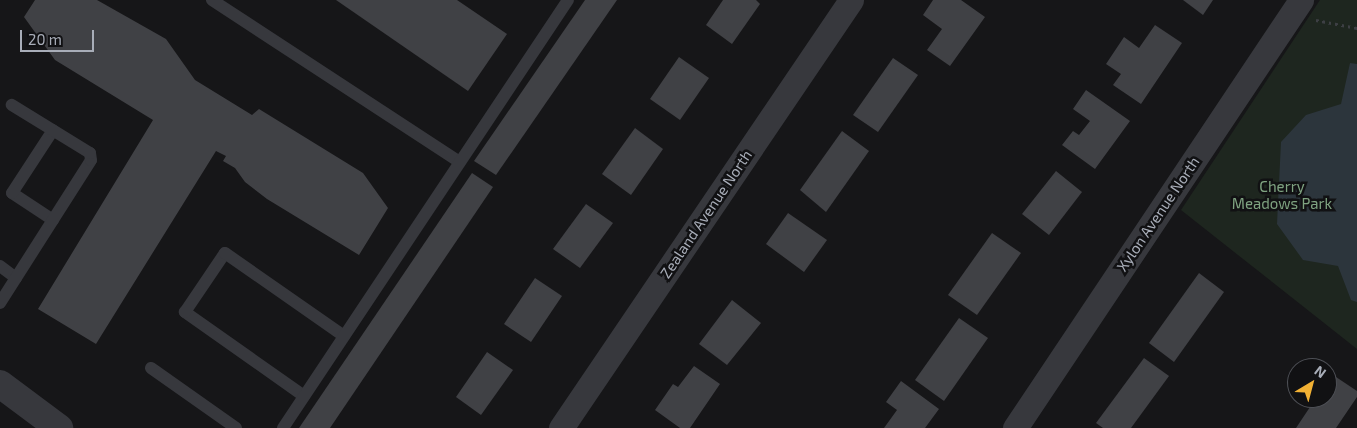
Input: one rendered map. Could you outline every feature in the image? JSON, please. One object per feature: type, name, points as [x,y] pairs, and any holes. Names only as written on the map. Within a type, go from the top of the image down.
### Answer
[{"type":"street","name":"Zealand Avenue North","points":[[561,428],[851,0]]},
{"type":"street","name":"Xylon Avenue North","points":[[1015,428],[1296,7]]},
{"type":"street","points":[[0,384],[60,428]]},
{"type":"lane","points":[[212,0],[460,162]]},
{"type":"lane","points":[[283,428],[568,0]]},
{"type":"lane","points":[[0,303],[92,160],[90,153],[12,105]]},
{"type":"lane","points":[[53,130],[12,193],[53,220]]},
{"type":"lane","points":[[304,396],[185,312],[225,253],[344,336]]},
{"type":"lane","points":[[0,266],[16,278]]},
{"type":"lane","points":[[151,368],[236,428]]},
{"type":"path","points":[[1296,7],[1357,28]]},
{"type":"green space","name":"Cherry Meadows Park","points":[[1320,0],[1357,0],[1357,349],[1181,210]]},
{"type":"shaded area","points":[[1350,63],[1357,64],[1357,302],[1351,300],[1338,266],[1303,260],[1277,224],[1281,142],[1306,115],[1341,104]]},
{"type":"building","points":[[35,0],[97,0],[166,39],[195,80],[252,115],[259,109],[363,173],[388,208],[359,255],[267,199],[245,182],[235,168],[223,161],[226,156],[216,151],[96,344],[38,309],[153,120],[55,60],[24,17]]},
{"type":"building","points":[[336,0],[457,0],[507,34],[468,91]]},
{"type":"building","points":[[585,0],[617,0],[496,175],[474,161]]},
{"type":"building","points":[[723,0],[756,0],[760,4],[732,44],[706,25]]},
{"type":"building","points":[[933,0],[961,0],[985,17],[950,66],[927,50],[942,29],[923,15]]},
{"type":"building","points":[[1183,0],[1213,0],[1203,15]]},
{"type":"building","points":[[1155,25],[1182,43],[1141,104],[1113,85],[1121,74],[1106,64],[1124,37],[1139,48]]},
{"type":"building","points":[[679,57],[709,78],[680,120],[650,99]]},
{"type":"building","points":[[893,58],[918,75],[878,132],[853,115]]},
{"type":"building","points":[[1086,90],[1130,121],[1095,169],[1062,145],[1073,131],[1079,135],[1090,121],[1073,109]]},
{"type":"building","points":[[635,128],[663,149],[631,195],[602,174]]},
{"type":"building","points":[[842,131],[869,151],[826,212],[800,190]]},
{"type":"building","points":[[1056,171],[1082,192],[1049,235],[1022,214]]},
{"type":"building","points":[[472,173],[493,187],[330,428],[299,428]]},
{"type":"building","points":[[586,204],[613,223],[580,268],[553,249]]},
{"type":"building","points":[[788,213],[827,240],[804,272],[766,244]]},
{"type":"building","points":[[992,233],[1021,253],[977,315],[948,295]]},
{"type":"building","points":[[1199,273],[1224,292],[1174,362],[1149,343]]},
{"type":"building","points":[[535,278],[562,296],[531,342],[504,324]]},
{"type":"building","points":[[732,300],[761,323],[727,365],[699,344]]},
{"type":"building","points":[[959,318],[988,338],[944,401],[915,380]]},
{"type":"building","points":[[487,352],[513,370],[481,415],[456,397]]},
{"type":"building","points":[[1144,358],[1169,376],[1131,428],[1103,428],[1096,423]]},
{"type":"building","points":[[694,366],[720,384],[690,428],[680,428],[655,410],[673,384],[678,387]]},
{"type":"building","points":[[1337,378],[1357,391],[1357,397],[1336,428],[1296,428],[1309,408],[1337,408]]},
{"type":"building","points":[[901,381],[939,409],[925,428],[884,428],[897,410],[886,402]]}]
